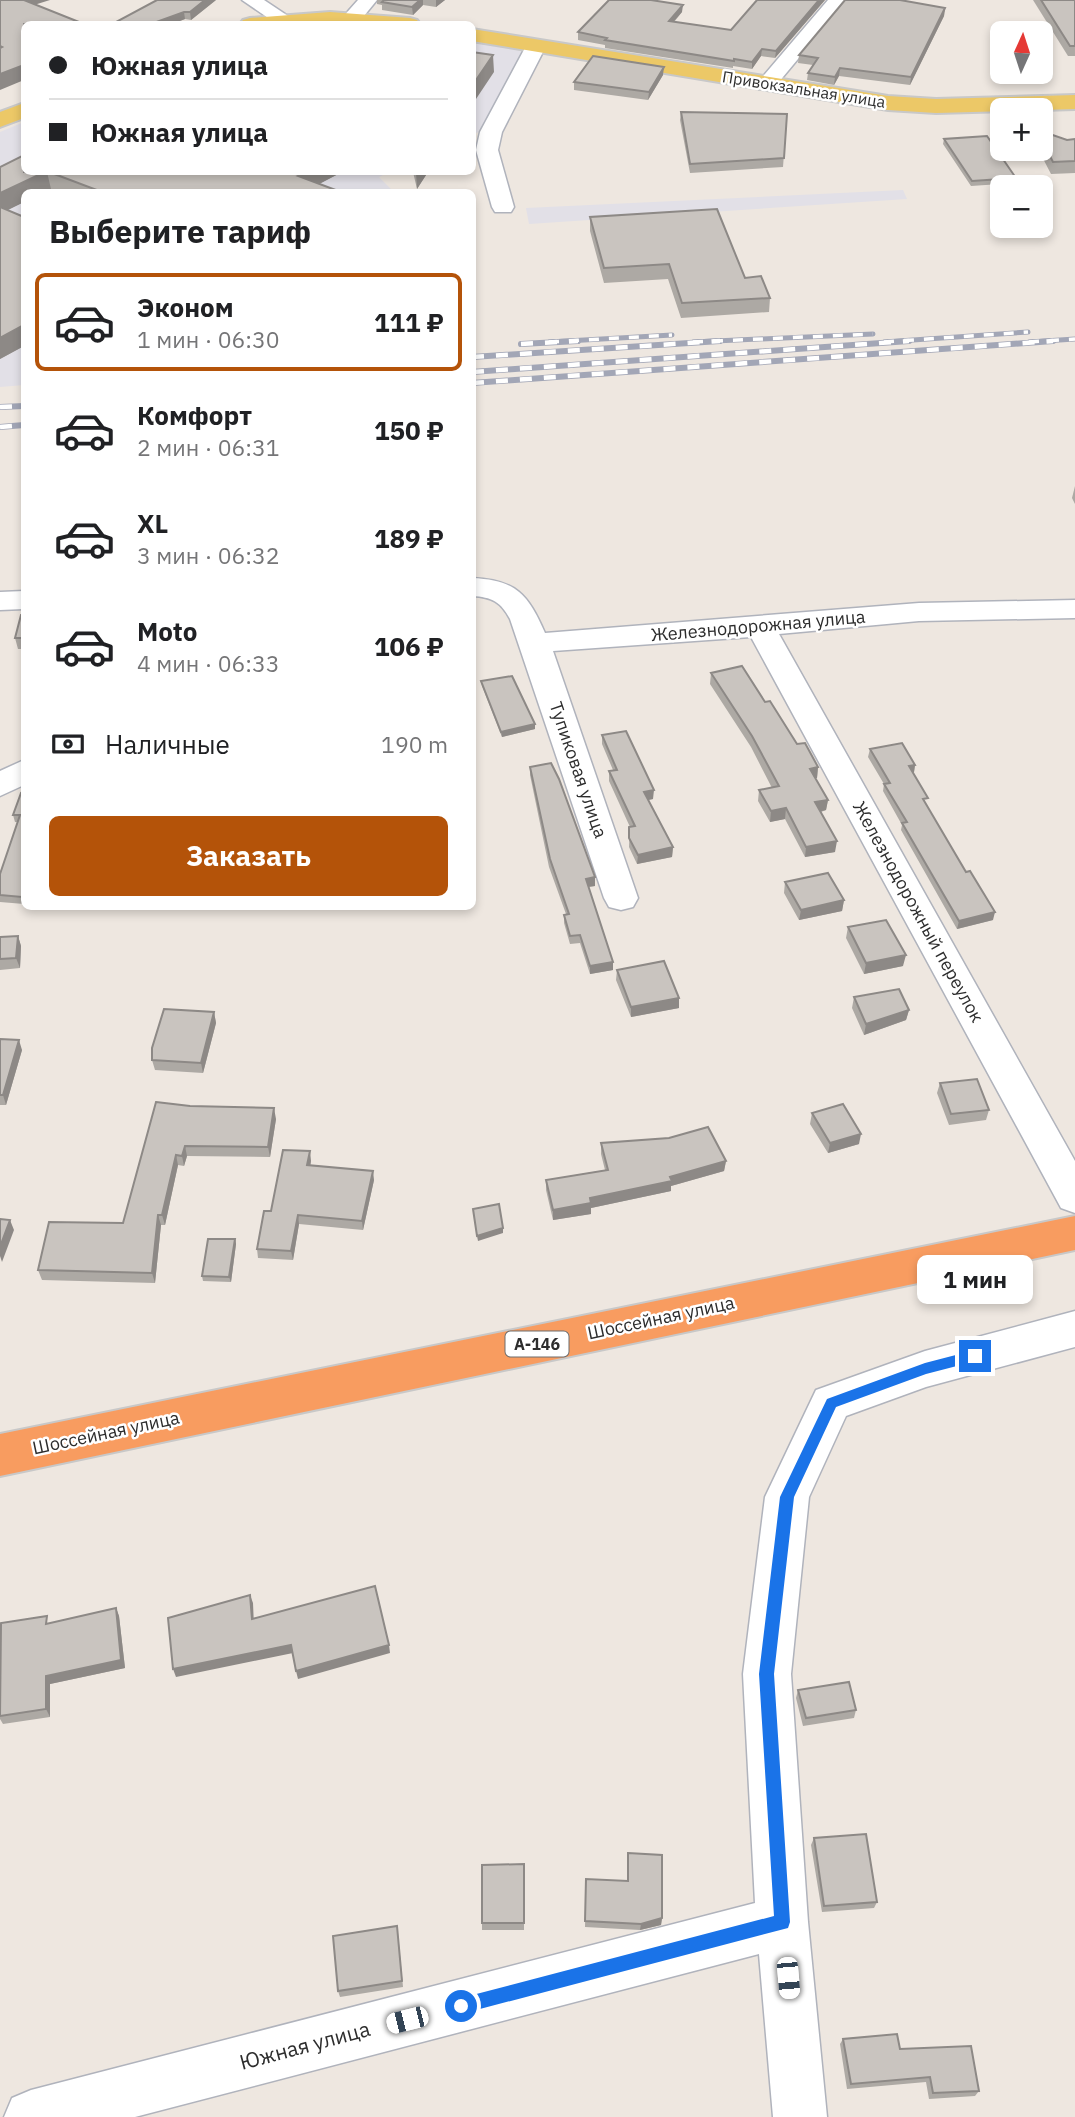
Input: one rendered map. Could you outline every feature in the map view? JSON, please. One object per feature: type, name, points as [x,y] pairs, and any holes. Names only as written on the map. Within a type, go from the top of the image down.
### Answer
[{"type":"highway","name":"Шоссейная улица","points":[[0,1455],[1075,1233]]},
{"type":"main road","points":[[276,21],[352,18],[381,21]]},
{"type":"main road","name":"Привокзальная улица","points":[[476,36],[888,103],[936,106],[1075,102]]},
{"type":"main road","points":[[0,120],[21,111]]},
{"type":"street","points":[[251,0],[284,20]]},
{"type":"street","points":[[352,18],[368,0]]},
{"type":"street","points":[[766,85],[838,0]]},
{"type":"street","points":[[503,207],[487,150],[491,132],[536,46]]},
{"type":"street","points":[[476,588],[502,591],[515,598],[536,643]]},
{"type":"street","points":[[0,601],[21,600]]},
{"type":"street","name":"Железнодорожная улица","points":[[536,643],[760,627],[919,612],[1075,609]]},
{"type":"street","name":"Железнодорожный переулок","points":[[760,627],[1075,1197]]},
{"type":"street","name":"Тупиковая улица","points":[[536,643],[621,898]]},
{"type":"street","points":[[0,785],[21,773]]},
{"type":"street","points":[[800,2117],[782,1922],[766,1674],[787,1497],[831,1403],[925,1369],[1075,1329]]},
{"type":"street","name":"Южная улица","points":[[31,2117],[782,1922]]},
{"type":"shaded area","points":[[476,40],[521,48],[526,52],[487,127],[476,133]]},
{"type":"shaded area","points":[[21,123],[21,175],[383,175],[379,177],[391,189],[21,189],[21,385],[0,387],[0,132]]},
{"type":"shaded area","points":[[903,190],[907,199],[529,224],[526,208]]},
{"type":"building","points":[[0,0],[24,0],[76,21],[21,21],[21,66],[0,74]]},
{"type":"building","points":[[157,0],[205,0],[190,12],[159,21],[118,21]]},
{"type":"building","points":[[420,0],[412,7],[382,2]]},
{"type":"building","points":[[609,0],[651,0],[683,5],[669,21],[731,30],[757,0],[819,0],[776,51],[762,49],[752,62],[605,40],[607,38],[578,32]]},
{"type":"building","points":[[845,0],[900,0],[945,8],[911,77],[840,68],[835,77],[808,73],[818,58],[799,55]]},
{"type":"building","points":[[1041,0],[1075,0],[1075,46],[1070,46]]},
{"type":"building","points":[[476,53],[493,55],[476,80]]},
{"type":"building","points":[[593,56],[664,67],[649,92],[574,82]]},
{"type":"building","points":[[681,112],[787,114],[784,158],[690,164]]},
{"type":"building","points":[[1053,135],[1067,140],[1075,139],[1075,161],[1053,162]]},
{"type":"building","points":[[987,136],[990,140],[990,161],[1004,161],[1014,175],[990,175],[990,180],[972,181],[944,139]]},
{"type":"building","points":[[21,156],[21,175],[39,175],[0,193],[0,167]]},
{"type":"building","points":[[57,175],[300,175],[298,176],[333,189],[94,189]]},
{"type":"building","points":[[0,207],[21,216],[21,327],[0,338]]},
{"type":"building","points":[[717,209],[745,278],[761,276],[770,298],[682,303],[669,264],[604,268],[590,217]]},
{"type":"building","points":[[21,615],[21,638],[15,638]]},
{"type":"building","points":[[742,666],[765,702],[770,701],[797,744],[805,743],[818,767],[810,769],[828,800],[815,802],[837,841],[806,847],[786,808],[771,811],[759,790],[779,786],[752,736],[711,673]]},
{"type":"building","points":[[512,676],[535,724],[501,732],[481,681]]},
{"type":"building","points":[[626,731],[654,790],[644,792],[673,847],[638,855],[629,838],[629,827],[635,826],[609,771],[617,770],[602,735]]},
{"type":"building","points":[[902,743],[915,765],[909,766],[928,798],[923,799],[966,872],[970,871],[995,912],[959,921],[902,823],[907,822],[884,784],[890,783],[870,749]]},
{"type":"building","points":[[551,763],[595,877],[586,879],[613,962],[590,966],[580,935],[570,936],[564,915],[569,914],[550,859],[530,767]]},
{"type":"building","points":[[21,793],[21,897],[0,895],[0,874],[20,815],[13,815]]},
{"type":"building","points":[[828,873],[844,900],[801,910],[785,882]]},
{"type":"building","points":[[886,920],[906,955],[866,963],[848,927]]},
{"type":"building","points":[[18,936],[16,958],[0,959],[0,937]]},
{"type":"building","points":[[664,961],[679,998],[631,1007],[617,970]]},
{"type":"building","points":[[899,989],[909,1010],[866,1024],[854,997]]},
{"type":"building","points":[[164,1009],[214,1012],[201,1063],[152,1060],[152,1048]]},
{"type":"building","points":[[0,1039],[19,1040],[3,1095],[0,1095]]},
{"type":"building","points":[[977,1079],[989,1110],[951,1114],[940,1083]]},
{"type":"building","points":[[156,1102],[190,1106],[274,1108],[268,1147],[185,1146],[182,1156],[176,1155],[162,1215],[158,1215],[152,1273],[38,1270],[49,1222],[123,1223]]},
{"type":"building","points":[[843,1104],[861,1134],[830,1143],[812,1113]]},
{"type":"building","points":[[708,1127],[726,1161],[670,1177],[672,1181],[590,1198],[591,1203],[553,1210],[546,1180],[608,1170],[601,1143],[669,1138]]},
{"type":"building","points":[[283,1150],[310,1151],[307,1165],[373,1171],[362,1221],[298,1215],[291,1251],[257,1249],[264,1211],[271,1211]]},
{"type":"building","points":[[499,1204],[503,1228],[477,1236],[473,1209]]},
{"type":"building","points":[[0,1219],[10,1220],[0,1247]]},
{"type":"building","points":[[208,1239],[235,1239],[229,1277],[202,1276]]},
{"type":"building","points":[[375,1586],[389,1645],[296,1671],[291,1645],[173,1669],[168,1618],[250,1595],[252,1619]]},
{"type":"building","points":[[116,1608],[121,1660],[46,1676],[46,1709],[0,1716],[1,1623],[47,1616],[46,1624]]},
{"type":"building","points":[[849,1682],[856,1710],[806,1718],[798,1690]]},
{"type":"building","points":[[866,1834],[877,1902],[824,1906],[814,1838]]},
{"type":"building","points":[[628,1853],[662,1855],[662,1918],[641,1924],[585,1921],[586,1879],[628,1881]]},
{"type":"building","points":[[524,1864],[524,1923],[482,1923],[482,1865]]},
{"type":"building","points":[[397,1926],[402,1981],[338,1991],[333,1936]]},
{"type":"building","points":[[897,2034],[900,2049],[971,2046],[979,2091],[933,2093],[930,2077],[851,2084],[843,2039]]},
{"type":"railway","points":[[884,342],[1028,332]]},
{"type":"railway","points":[[693,342],[873,334]]},
{"type":"railway","points":[[549,342],[672,335]]},
{"type":"railway","points":[[1029,342],[1075,339]]},
{"type":"railway","points":[[521,344],[578,341]]},
{"type":"railway","points":[[476,357],[720,341]]},
{"type":"railway","points":[[476,372],[909,341]]},
{"type":"railway","points":[[476,383],[1053,341]]},
{"type":"railway","points":[[0,407],[21,406]]},
{"type":"railway","points":[[0,427],[21,425]]},
{"type":"route","points":[[461,2006],[782,1922],[766,1674],[787,1497],[831,1403],[925,1369],[975,1356]]}]
